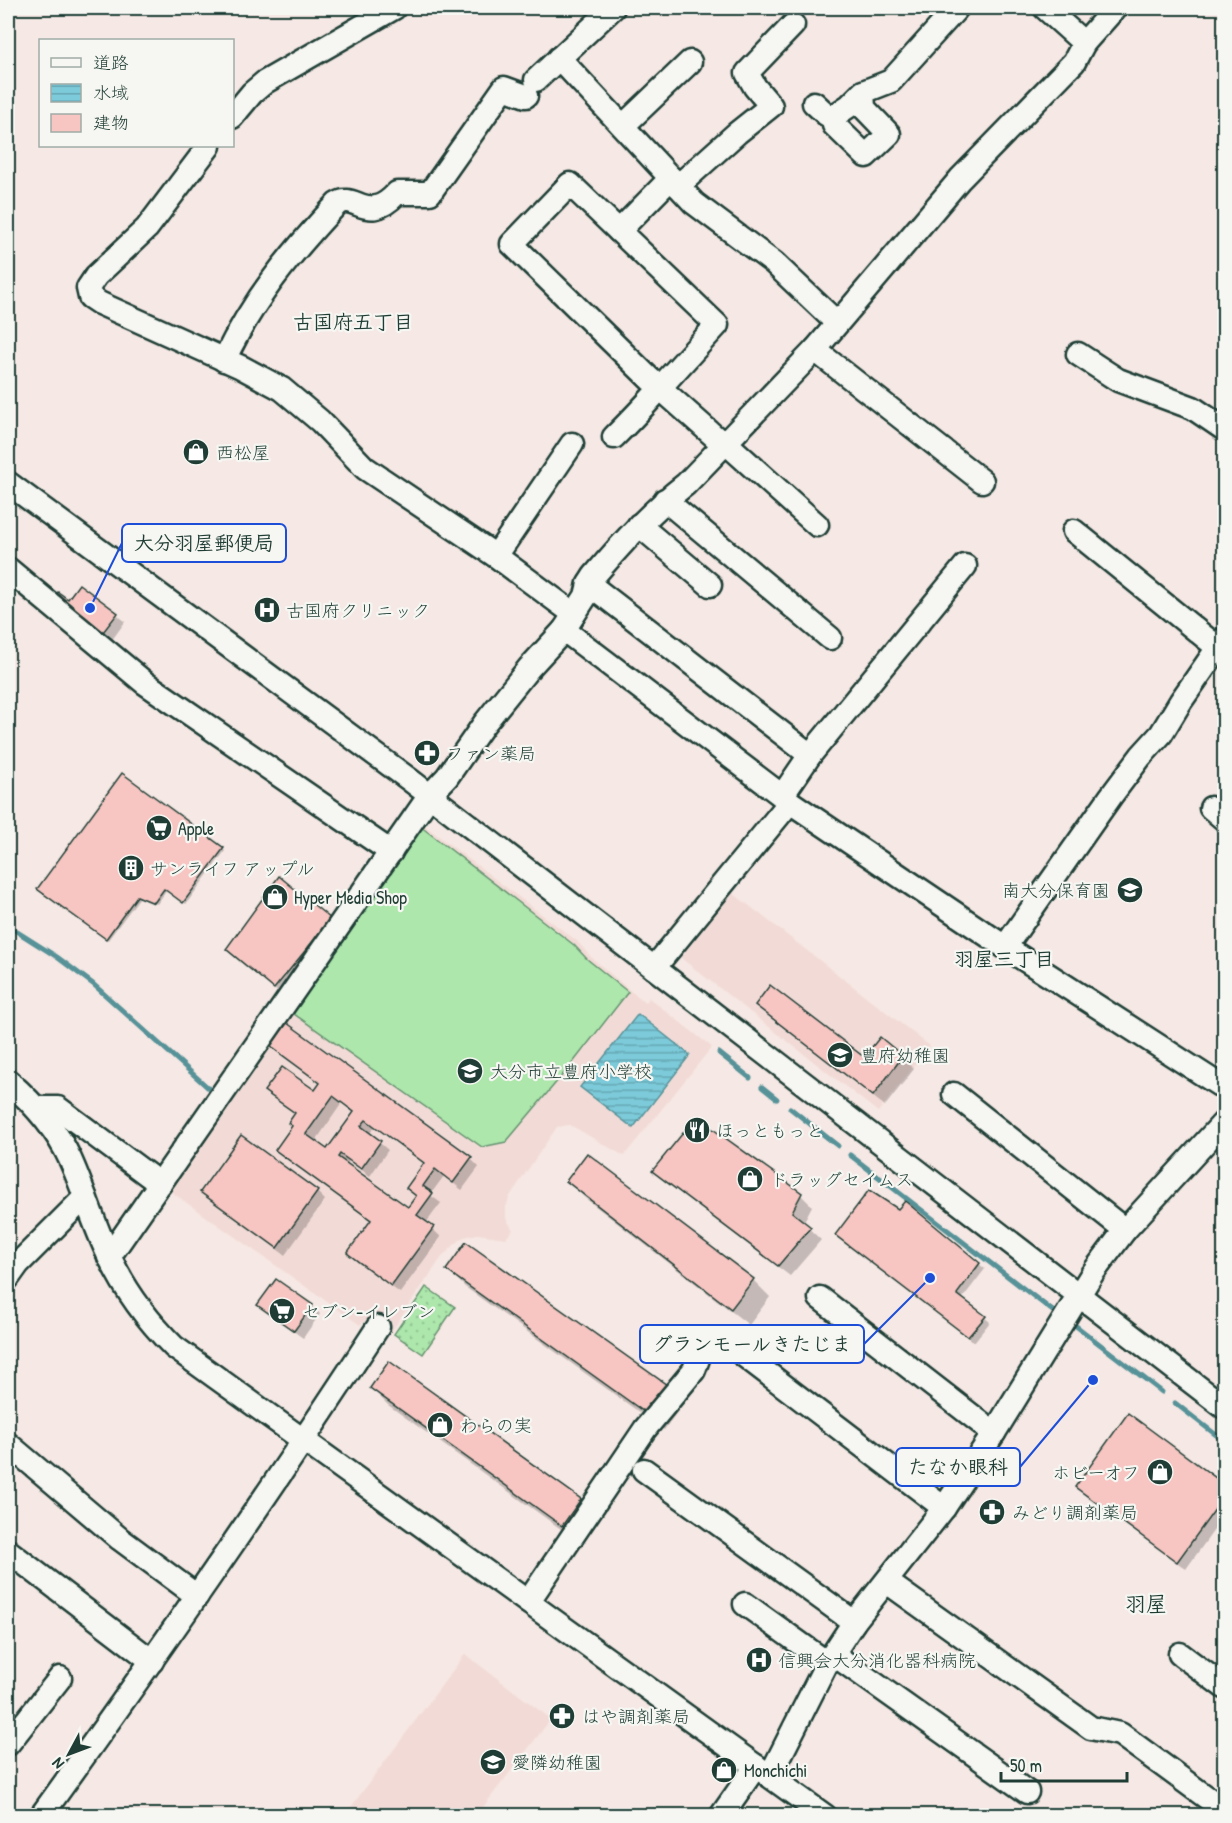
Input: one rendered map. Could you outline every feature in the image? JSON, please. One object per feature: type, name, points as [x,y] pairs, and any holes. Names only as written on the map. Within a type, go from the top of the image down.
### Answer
[{"type":"street","points":[[234,115],[252,93],[265,82],[394,8]]},
{"type":"street","points":[[224,360],[255,303],[297,247],[337,204],[350,201],[367,209],[387,204],[397,193],[430,194],[504,88],[531,88],[613,8]]},
{"type":"street","points":[[814,103],[827,115],[834,116],[849,106],[863,92],[891,81],[957,8]]},
{"type":"street","points":[[1046,8],[1084,43]]},
{"type":"street","points":[[109,1257],[430,795],[447,777],[503,700],[569,622],[586,596],[589,584],[612,554],[665,500],[686,484],[814,350],[960,178],[1074,62],[1084,43],[1115,8]]},
{"type":"street","points":[[619,231],[675,182],[771,106],[747,73],[793,25]]},
{"type":"street","points":[[560,58],[707,214],[774,263],[837,323]]},
{"type":"street","points":[[623,126],[690,62]]},
{"type":"street","points":[[834,116],[834,125],[866,156],[890,134],[864,108],[863,92]]},
{"type":"street","points":[[208,147],[147,228],[96,276],[88,288],[88,293],[99,303],[224,360],[274,384],[289,394],[320,421],[365,468],[496,556],[569,622],[786,800],[1224,1088]]},
{"type":"street","points":[[614,437],[661,387],[717,325],[570,184],[512,244],[650,379],[661,387],[817,525]]},
{"type":"street","points":[[814,350],[982,481]]},
{"type":"street","points":[[1078,354],[1118,380],[1193,408],[1224,429]]},
{"type":"street","points":[[496,556],[572,444]]},
{"type":"street","points":[[8,483],[430,795],[1224,1407]]},
{"type":"street","points":[[665,500],[830,638]]},
{"type":"street","points":[[639,525],[710,585]]},
{"type":"street","points":[[1005,946],[1111,796],[1161,734],[1220,651],[1074,531]]},
{"type":"street","points":[[654,968],[786,800],[810,755],[965,566]]},
{"type":"street","points":[[8,569],[145,683],[391,852]]},
{"type":"street","points":[[589,584],[810,755]]},
{"type":"street","points":[[8,1081],[36,1108],[56,1135],[70,1158],[109,1257],[122,1281],[155,1328],[174,1347],[825,1815]]},
{"type":"street","points":[[954,1094],[1125,1230]]},
{"type":"street","points":[[36,1108],[58,1108],[160,1184]]},
{"type":"street","points":[[721,1815],[763,1771],[854,1622],[944,1508],[994,1433],[1092,1274],[1125,1230],[1224,1122]]},
{"type":"street","points":[[8,1278],[18,1264],[85,1197]]},
{"type":"street","points":[[820,1298],[994,1433]]},
{"type":"street","points":[[41,1815],[197,1596],[304,1441],[378,1327]]},
{"type":"street","points":[[729,1344],[944,1508]]},
{"type":"street","points":[[528,1602],[645,1429],[694,1370],[698,1359],[697,1348]]},
{"type":"street","points":[[8,1444],[120,1539],[197,1596]]},
{"type":"street","points":[[644,1470],[854,1622]]},
{"type":"street","points":[[8,1551],[152,1661]]},
{"type":"street","points":[[887,1582],[1091,1728],[1120,1734],[1224,1810]]},
{"type":"street","points":[[745,1604],[1027,1792]]},
{"type":"street","points":[[1180,1654],[1224,1687]]},
{"type":"street","points":[[8,1744],[60,1678]]},
{"type":"shaded area","name":"大分市立豊府小学校","points":[[420,822],[577,941],[590,956],[633,993],[646,1002],[649,998],[712,1047],[624,1156],[570,1125],[557,1127],[510,1196],[506,1207],[506,1218],[513,1230],[506,1238],[478,1234],[464,1237],[454,1245],[442,1257],[389,1335],[366,1320],[360,1325],[167,1189],[224,1114],[240,1089],[253,1052]]},
{"type":"shaded area","points":[[729,890],[930,1046],[878,1112],[677,955]]},
{"type":"shaded area","points":[[465,1654],[551,1719],[477,1815],[345,1815]]},
{"type":"green space","points":[[420,826],[574,945],[587,959],[628,992],[506,1142],[482,1147],[287,1009]]},
{"type":"green space","points":[[426,1287],[455,1307],[423,1354],[394,1334]]},
{"type":"water","points":[[638,1014],[690,1055],[633,1128],[580,1087]]},
{"type":"building","points":[[79,584],[118,613],[100,636],[52,600],[58,592],[68,599]]},
{"type":"building","name":"サンライフ アップル","points":[[122,773],[224,848],[183,903],[164,889],[154,903],[137,896],[106,939],[37,889]]},
{"type":"building","points":[[279,876],[331,919],[274,989],[226,949]]},
{"type":"building","points":[[770,985],[864,1057],[880,1037],[903,1056],[873,1096],[755,1005]]},
{"type":"building","points":[[287,1023],[472,1157],[453,1183],[435,1169],[423,1186],[433,1193],[417,1215],[434,1227],[391,1286],[347,1253],[371,1220],[275,1150],[292,1126],[288,1123],[295,1113],[264,1091],[282,1067],[315,1090],[320,1083],[270,1046]],"holes":[[[333,1096],[354,1112],[327,1149],[306,1134]],[[366,1120],[424,1163],[406,1188],[416,1196],[408,1207],[338,1157],[340,1154],[361,1169],[381,1141],[361,1126]]]},
{"type":"building","points":[[696,1117],[802,1193],[792,1212],[811,1227],[778,1266],[652,1171]]},
{"type":"building","points":[[241,1135],[318,1191],[277,1248],[200,1192]]},
{"type":"building","points":[[587,1153],[754,1279],[731,1309],[566,1181]]},
{"type":"building","points":[[869,1190],[898,1209],[905,1201],[980,1263],[957,1294],[986,1316],[968,1337],[835,1235]]},
{"type":"building","points":[[466,1242],[667,1385],[647,1414],[446,1270]]},
{"type":"building","points":[[276,1279],[313,1305],[294,1331],[257,1305]]},
{"type":"building","points":[[389,1361],[581,1499],[562,1526],[370,1388]]},
{"type":"building","points":[[1128,1413],[1224,1484],[1224,1497],[1177,1562],[1075,1487]]},
{"type":"waterway","points":[[8,926],[57,957],[93,984],[214,1093]]},
{"type":"waterway","points":[[719,1053],[750,1078]]},
{"type":"waterway","points":[[762,1087],[777,1099]]},
{"type":"waterway","points":[[790,1108],[838,1146]]},
{"type":"waterway","points":[[850,1155],[1058,1315]]},
{"type":"waterway","points":[[1076,1326],[1162,1392]]},
{"type":"waterway","points":[[1175,1403],[1224,1441]]},
{"type":"place","name":"西松屋","points":[[196,452]]},
{"type":"place","name":"大分羽屋郵便局","points":[[90,608]]},
{"type":"place","name":"古国府クリニック","points":[[267,610]]},
{"type":"place","name":"ファン薬局","points":[[427,753]]},
{"type":"place","name":"Apple","points":[[159,828]]},
{"type":"place","name":"サンライフ アップル","points":[[131,868]]},
{"type":"place","name":"南大分保育園","points":[[1130,890]]},
{"type":"place","name":"Hyper Media Shop","points":[[275,897]]},
{"type":"place","name":"豊府幼稚園","points":[[840,1055]]},
{"type":"place","name":"大分市立豊府小学校","points":[[470,1071]]},
{"type":"place","name":"ほっともっと","points":[[697,1130]]},
{"type":"place","name":"ドラッグセイムス","points":[[750,1179]]},
{"type":"place","name":"グランモールきたじま","points":[[930,1278]]},
{"type":"place","name":"セブン-イレブン","points":[[282,1311]]},
{"type":"place","name":"たなか眼科","points":[[1093,1380]]},
{"type":"place","name":"わらの実","points":[[440,1425]]},
{"type":"place","name":"ホビーオフ","points":[[1160,1472]]},
{"type":"place","name":"みどり調剤薬局","points":[[992,1512]]},
{"type":"place","name":"信興会大分消化器科病院","points":[[759,1660]]},
{"type":"place","name":"はや調剤薬局","points":[[562,1716]]},
{"type":"place","name":"愛隣幼稚園","points":[[493,1762]]},
{"type":"place","name":"Monchichi","points":[[724,1770]]},
{"type":"district","name":"古国府五丁目","points":[[353,321]]},
{"type":"district","name":"羽屋三丁目","points":[[1004,958]]},
{"type":"district","name":"羽屋","points":[[1146,1603]]}]
